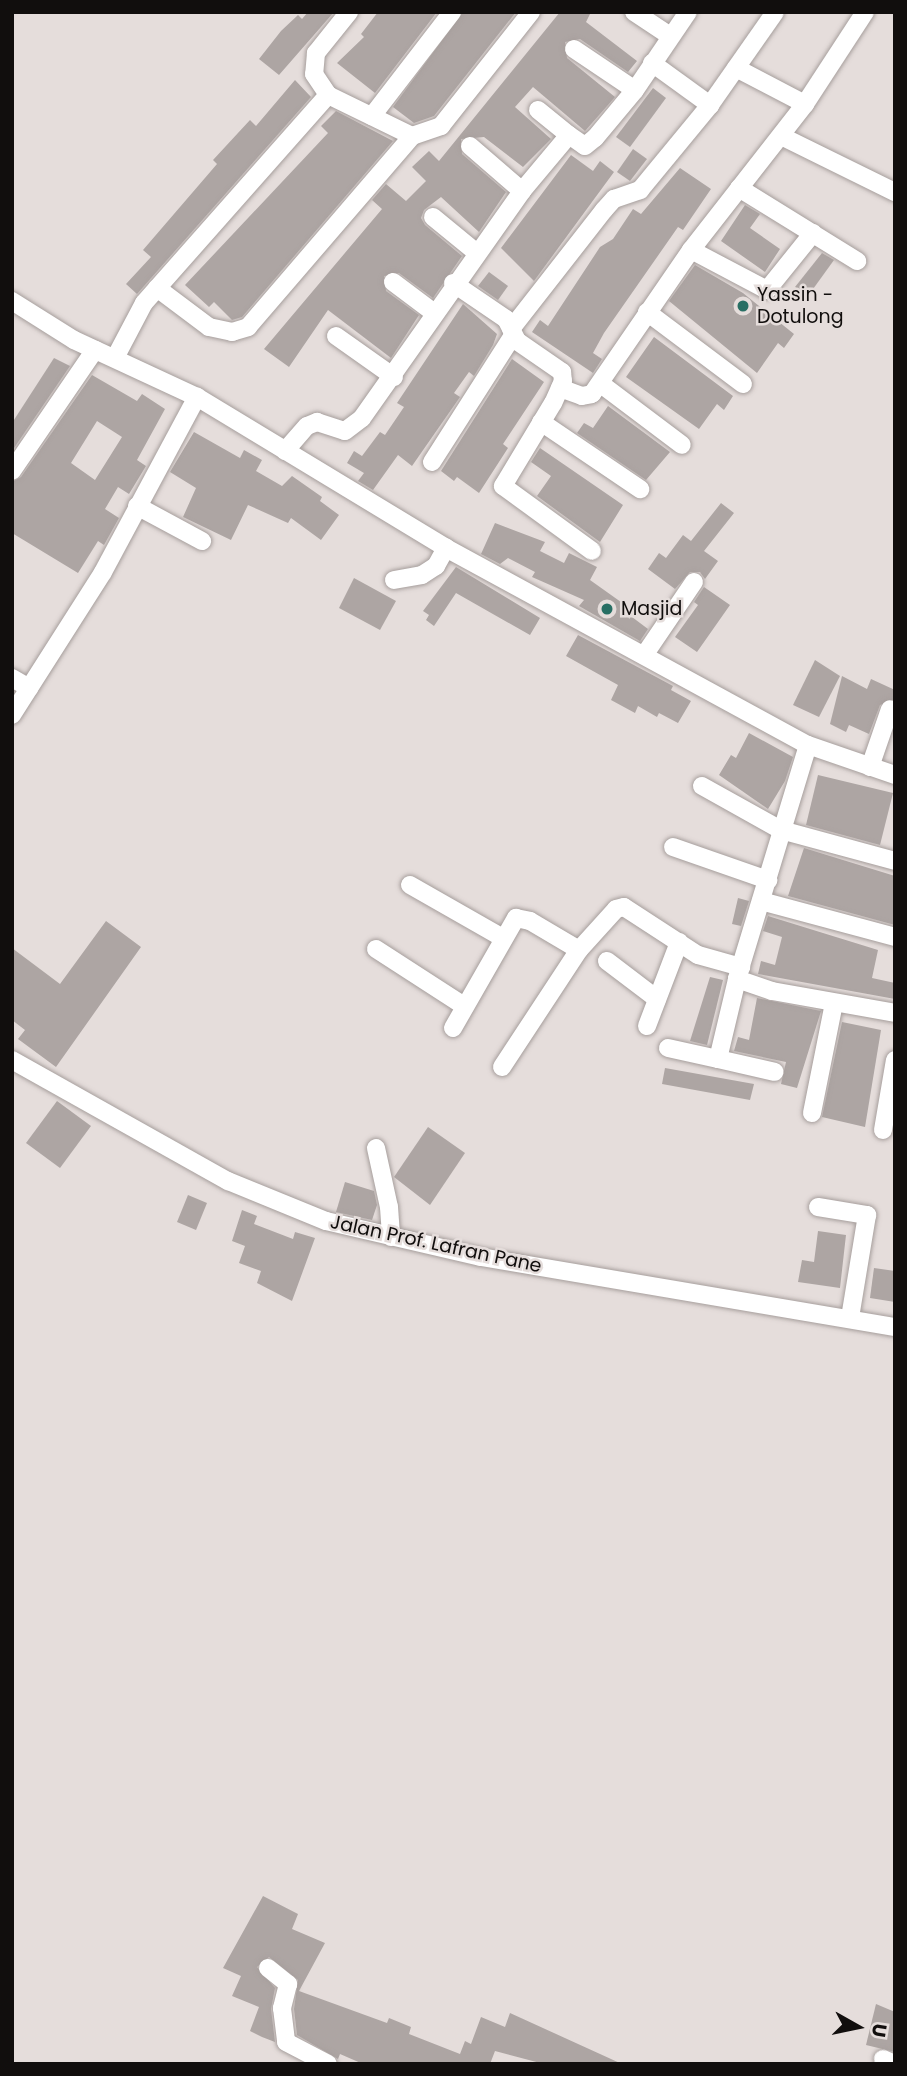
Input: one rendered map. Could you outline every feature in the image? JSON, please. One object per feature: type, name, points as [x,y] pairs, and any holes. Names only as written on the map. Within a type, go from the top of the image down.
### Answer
[{"type":"street","points":[[349,12],[314,58],[314,74],[328,94],[412,136]]},
{"type":"street","points":[[372,116],[452,12]]},
{"type":"street","points":[[157,288],[209,327],[232,332],[248,327],[412,136],[441,126],[531,12]]},
{"type":"street","points":[[634,12],[670,36]]},
{"type":"street","points":[[538,110],[585,146],[635,90],[688,12]]},
{"type":"street","points":[[432,462],[512,333],[604,210],[614,199],[640,190],[710,105],[775,12]]},
{"type":"street","points":[[560,388],[587,397],[601,384],[691,250],[805,104],[865,12]]},
{"type":"street","points":[[574,49],[635,90]]},
{"type":"street","points":[[652,63],[710,105]]},
{"type":"street","points":[[736,68],[805,104]]},
{"type":"street","points":[[115,358],[135,316],[157,288],[328,94]]},
{"type":"street","points":[[285,451],[307,426],[317,422],[345,431],[355,425],[394,377],[453,283],[522,191],[569,135]]},
{"type":"street","points":[[781,136],[895,192]]},
{"type":"street","points":[[470,146],[522,191]]},
{"type":"street","points":[[739,188],[857,261]]},
{"type":"street","points":[[433,217],[477,253]]},
{"type":"street","points":[[691,250],[767,290],[813,233]]},
{"type":"street","points":[[393,282],[433,312]]},
{"type":"street","points":[[453,283],[506,319],[512,333],[559,369],[564,377],[503,486],[592,551]]},
{"type":"street","points":[[12,300],[95,350],[197,397],[446,548],[808,745],[895,775]]},
{"type":"street","points":[[647,312],[743,384]]},
{"type":"street","points":[[336,336],[394,377]]},
{"type":"street","points":[[12,471],[95,350]]},
{"type":"street","points":[[601,384],[682,445]]},
{"type":"street","points":[[12,715],[103,572],[197,397]]},
{"type":"street","points":[[541,422],[640,489]]},
{"type":"street","points":[[137,506],[202,541]]},
{"type":"street","points":[[394,580],[422,575],[436,566],[446,548]]},
{"type":"street","points":[[645,654],[694,582]]},
{"type":"street","points":[[12,678],[29,688]]},
{"type":"street","points":[[870,767],[890,709]]},
{"type":"street","points":[[718,1059],[739,973],[808,745]]},
{"type":"street","points":[[702,786],[781,830],[895,860]]},
{"type":"street","points":[[673,846],[768,880]]},
{"type":"street","points":[[410,886],[503,938]]},
{"type":"street","points":[[761,901],[895,937]]},
{"type":"street","points":[[502,1068],[579,950],[608,915],[624,907],[698,955],[739,973],[834,1003],[895,1013]]},
{"type":"street","points":[[453,1028],[503,938],[519,917],[579,950]]},
{"type":"street","points":[[647,1026],[679,943]]},
{"type":"street","points":[[376,950],[464,1006]]},
{"type":"street","points":[[607,961],[657,999]]},
{"type":"street","points":[[812,1113],[834,1003]]},
{"type":"street","points":[[667,1048],[775,1072]]},
{"type":"street","name":"Jalan Prof. Lafran Pane","points":[[12,1060],[228,1181],[303,1214],[481,1257],[895,1326]]},
{"type":"street","points":[[883,1129],[895,1060]]},
{"type":"street","points":[[376,1148],[390,1207],[391,1237]]},
{"type":"street","points":[[818,1207],[867,1215],[850,1318]]},
{"type":"street","points":[[268,1968],[288,1984],[282,2008],[286,2042],[328,2064]]},
{"type":"building","points":[[308,12],[334,12],[279,75],[259,59],[281,31],[298,15],[302,19]]},
{"type":"building","points":[[378,12],[437,12],[375,93],[337,63],[364,37],[361,34]]},
{"type":"building","points":[[463,12],[516,12],[434,116],[414,123],[393,107]]},
{"type":"building","points":[[560,12],[591,12],[586,22],[637,61],[628,72],[580,39],[565,42],[567,58],[615,97],[585,131],[533,87],[515,107],[551,139],[523,167],[484,137],[461,139],[462,154],[506,192],[479,232],[441,197],[424,210],[421,218],[425,225],[462,256],[433,298],[399,273],[384,276],[386,291],[419,315],[391,358],[328,310],[289,367],[264,349],[382,209],[372,200],[386,184],[406,201],[426,181],[412,167],[429,151],[439,161]]},
{"type":"building","points":[[295,80],[311,97],[137,294],[126,284],[151,257],[143,250],[217,164],[213,160],[250,120],[256,126]]},
{"type":"building","points":[[653,88],[666,98],[630,147],[616,137]]},
{"type":"building","points":[[336,111],[393,141],[242,317],[232,320],[214,302],[209,307],[185,285],[328,133],[321,126]]},
{"type":"building","points":[[633,149],[647,159],[630,181],[617,172]]},
{"type":"building","points":[[571,155],[593,171],[600,161],[614,172],[534,281],[501,248]]},
{"type":"building","points":[[680,168],[711,189],[683,230],[678,227],[604,333],[593,353],[602,359],[593,373],[532,332],[540,320],[548,326],[600,247],[613,239],[633,209],[641,214]]},
{"type":"building","points":[[745,205],[760,214],[750,228],[780,249],[765,272],[721,241]]},
{"type":"building","points":[[822,253],[834,260],[808,296],[795,287]]},
{"type":"building","points":[[695,265],[743,293],[794,334],[784,348],[778,343],[757,373],[669,301]]},
{"type":"building","points":[[489,272],[508,286],[498,300],[478,286]]},
{"type":"building","points":[[463,304],[497,334],[493,345],[474,376],[469,372],[454,393],[460,397],[412,466],[398,455],[373,490],[358,481],[364,473],[347,463],[354,451],[362,456],[380,432],[385,435],[404,407],[397,403]]},
{"type":"building","points":[[654,337],[733,396],[724,410],[717,404],[699,429],[626,377]]},
{"type":"building","points":[[54,358],[70,366],[12,451],[12,423]]},
{"type":"building","points":[[512,359],[544,382],[503,444],[508,448],[479,493],[457,477],[454,481],[441,471]]},
{"type":"building","points":[[92,375],[137,401],[142,394],[165,409],[137,460],[146,466],[129,494],[118,487],[105,509],[119,518],[104,545],[98,541],[78,573],[12,533],[12,482],[21,477]],"holes":[[[97,421],[122,437],[95,480],[71,463]]]},
{"type":"building","points":[[608,406],[670,452],[646,480],[577,433],[584,423],[593,428]]},
{"type":"building","points":[[194,432],[240,458],[244,450],[262,460],[256,471],[282,486],[292,476],[322,497],[320,501],[339,515],[321,540],[291,518],[288,523],[248,505],[231,540],[183,517],[196,488],[170,472]]},
{"type":"building","points":[[540,448],[623,505],[600,542],[537,496],[551,476],[531,462]]},
{"type":"building","points":[[721,503],[734,513],[704,551],[718,561],[705,579],[700,572],[690,572],[675,589],[648,569],[659,553],[666,558],[683,535],[691,541]]},
{"type":"building","points":[[495,523],[545,542],[540,551],[564,563],[569,553],[597,567],[590,580],[635,612],[632,617],[648,629],[640,641],[579,606],[584,600],[532,577],[535,572],[508,558],[500,564],[481,554]]},
{"type":"building","points":[[456,567],[540,618],[530,635],[456,593],[434,626],[426,620],[429,615],[423,611]]},
{"type":"building","points":[[354,578],[396,601],[380,630],[339,608]]},
{"type":"building","points":[[704,587],[730,605],[697,652],[675,637],[698,605],[694,602]]},
{"type":"building","points":[[578,635],[673,686],[671,690],[691,701],[678,723],[659,713],[657,717],[638,706],[635,713],[611,700],[618,685],[566,656]]},
{"type":"building","points":[[815,660],[840,676],[819,717],[793,705]]},
{"type":"building","points":[[842,676],[867,689],[871,679],[895,690],[895,699],[880,705],[869,734],[849,725],[846,732],[830,724]]},
{"type":"building","points":[[749,733],[793,757],[785,781],[768,809],[719,775],[731,755],[736,758]]},
{"type":"building","points":[[818,775],[893,793],[880,845],[806,825]]},
{"type":"building","points":[[804,848],[895,876],[895,925],[788,896]]},
{"type":"building","points":[[738,898],[749,901],[741,926],[732,924]]},
{"type":"building","points":[[768,916],[878,950],[872,978],[895,983],[895,999],[758,974],[761,961],[775,965],[782,937],[763,931]]},
{"type":"building","points":[[106,921],[141,947],[56,1067],[18,1039],[25,1030],[12,1020],[12,948],[60,984]]},
{"type":"building","points":[[710,977],[723,980],[707,1045],[690,1041]]},
{"type":"building","points":[[757,998],[821,1011],[797,1088],[781,1084],[786,1062],[734,1051],[738,1037],[749,1040]]},
{"type":"building","points":[[842,1022],[881,1030],[865,1127],[822,1117]]},
{"type":"building","points":[[665,1068],[754,1084],[750,1100],[662,1084]]},
{"type":"building","points":[[57,1101],[91,1126],[60,1168],[26,1143]]},
{"type":"building","points":[[428,1127],[465,1153],[430,1205],[394,1177]]},
{"type":"building","points":[[345,1182],[374,1191],[377,1205],[372,1220],[336,1212]]},
{"type":"building","points":[[188,1195],[207,1203],[196,1230],[177,1222]]},
{"type":"building","points":[[242,1210],[257,1216],[254,1224],[293,1239],[295,1232],[315,1238],[292,1301],[257,1283],[261,1271],[239,1263],[245,1246],[232,1241]]},
{"type":"building","points":[[818,1231],[846,1235],[840,1288],[798,1282],[802,1260],[814,1262]]},
{"type":"building","points":[[874,1268],[895,1271],[895,1302],[870,1298]]},
{"type":"building","points":[[263,1896],[298,1914],[292,1929],[325,1943],[299,1991],[387,2023],[389,2018],[411,2027],[409,2034],[460,2054],[465,2041],[471,2044],[481,2017],[505,2027],[510,2013],[622,2064],[544,2064],[495,2051],[490,2064],[363,2064],[340,2054],[338,2059],[297,2035],[294,2009],[298,1980],[269,1957],[257,1967],[275,1988],[271,2009],[275,2042],[262,2037],[250,2031],[259,2007],[232,1996],[241,1976],[223,1968]]},
{"type":"building","points":[[876,2004],[895,2012],[895,2052],[866,2045]]},
{"type":"place","name":"Yassin - Dotulong","points":[[743,306]]},
{"type":"place","name":"Masjid","points":[[607,609]]}]
